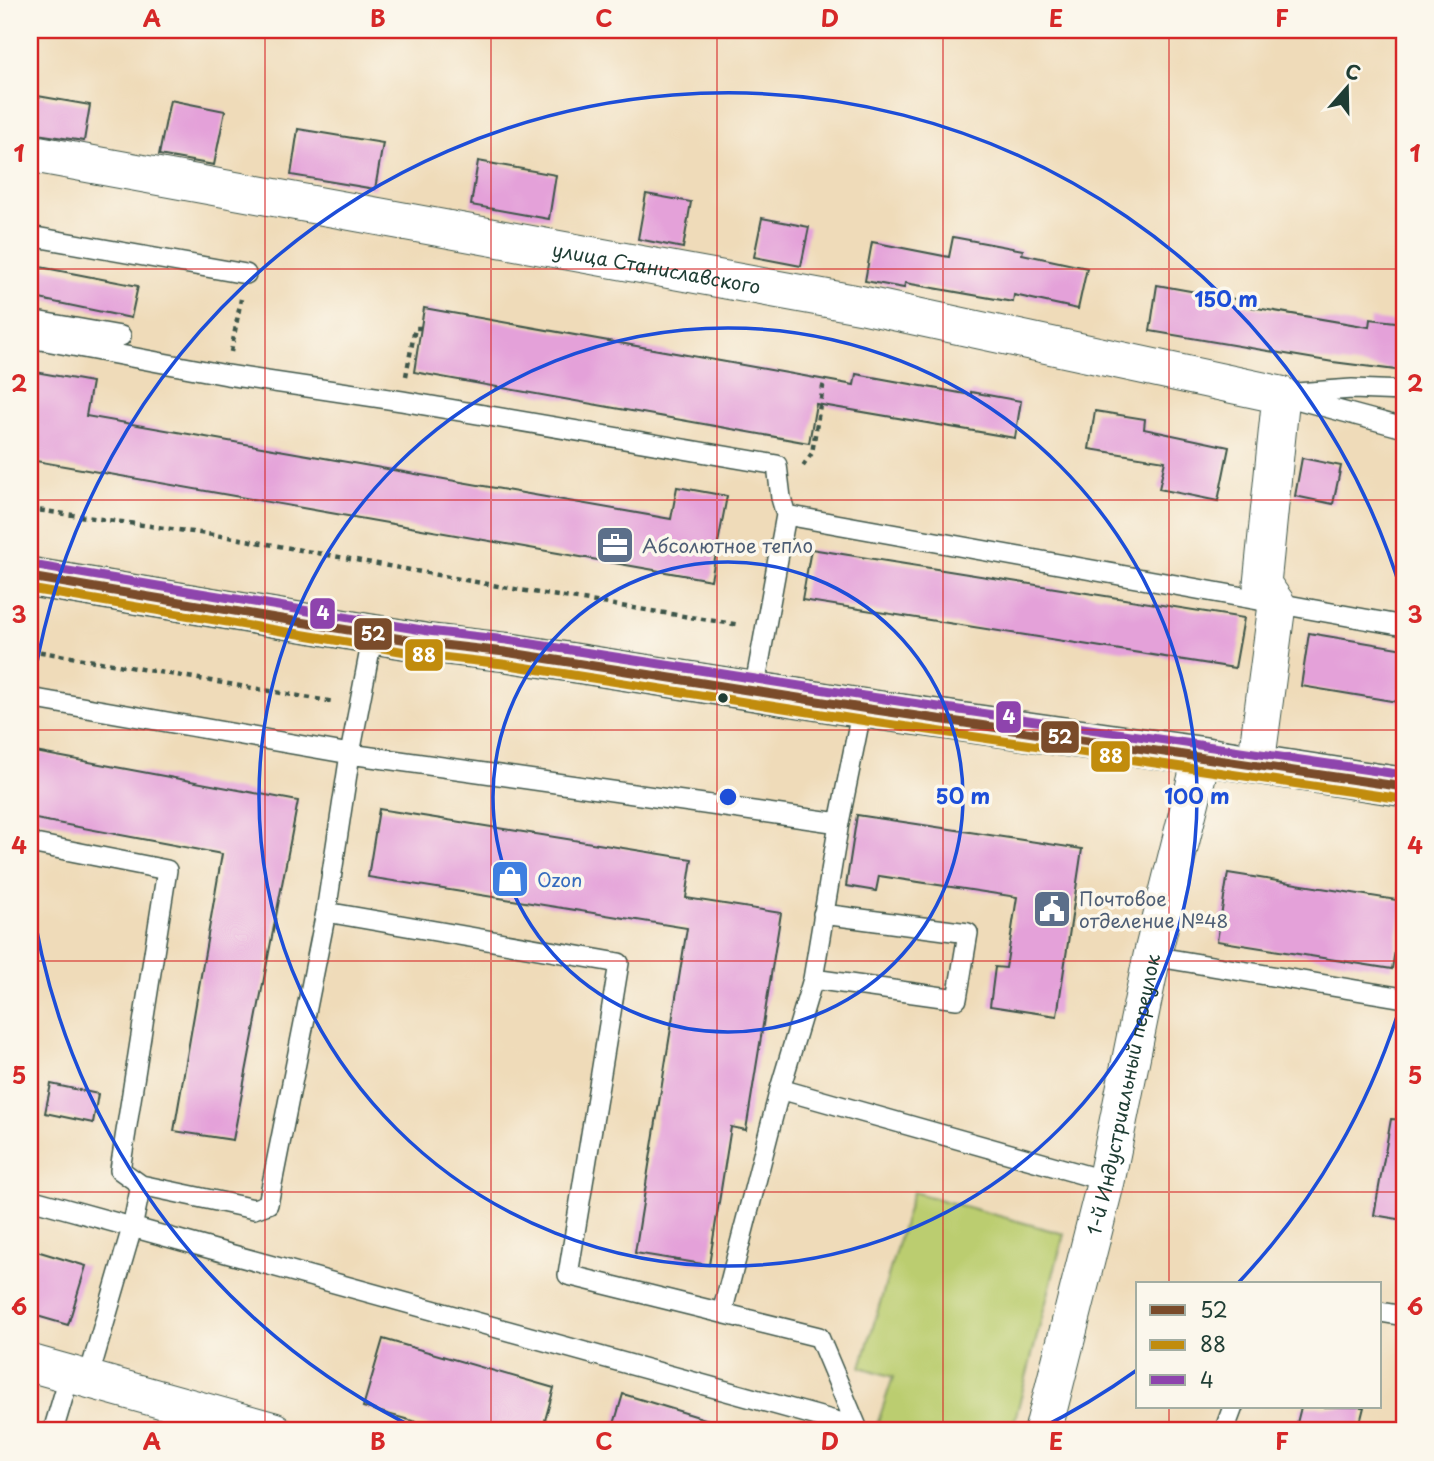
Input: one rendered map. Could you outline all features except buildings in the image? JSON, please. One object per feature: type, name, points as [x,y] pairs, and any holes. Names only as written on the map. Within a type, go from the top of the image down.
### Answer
[{"type":"main road","points":[[30,577],[373,634],[1404,787]]},
{"type":"street","name":"улица Станиславского","points":[[30,153],[863,305],[1281,395]]},
{"type":"street","points":[[1256,764],[1277,605],[1262,584],[1281,395]]},
{"type":"street","name":"1-й Индустриальный переулок","points":[[1043,1431],[1106,1181],[1152,956],[1202,756]]},
{"type":"street","points":[[30,1363],[274,1431]]},
{"type":"lane","points":[[30,236],[246,274]]},
{"type":"lane","points":[[30,320],[121,337]]},
{"type":"lane","points":[[30,338],[227,375],[402,401],[777,465],[786,515],[754,691]]},
{"type":"lane","points":[[1281,395],[1352,389],[1404,391]]},
{"type":"lane","points":[[1281,395],[1404,428]]},
{"type":"lane","points":[[786,515],[1404,626]]},
{"type":"lane","points":[[30,843],[167,870],[120,1170],[141,1185],[254,1209],[268,1203],[326,912],[350,754],[373,634]]},
{"type":"lane","points":[[30,698],[350,754],[839,823]]},
{"type":"lane","points":[[722,1313],[780,1089],[813,979],[839,823],[862,708]]},
{"type":"lane","points":[[326,912],[619,963],[568,1275],[819,1337],[857,1429]]},
{"type":"lane","points":[[813,979],[957,999],[968,933],[823,914]]},
{"type":"lane","points":[[1152,956],[1404,998]]},
{"type":"lane","points":[[780,1089],[1106,1181]]},
{"type":"lane","points":[[53,1431],[79,1377],[132,1228],[141,1185]]},
{"type":"lane","points":[[30,1199],[857,1429]]},
{"type":"lane","points":[[1382,1312],[1404,1317]]},
{"type":"lane","points":[[1224,1431],[1233,1408]]},
{"type":"path","points":[[233,340],[246,274]]},
{"type":"path","points":[[407,375],[415,327],[421,328]]},
{"type":"path","points":[[812,453],[823,387],[819,386]]},
{"type":"path","points":[[30,509],[235,538],[520,590],[766,629]]},
{"type":"path","points":[[30,650],[359,706]]},
{"type":"green space","points":[[913,1192],[1064,1234],[1012,1431],[875,1431],[893,1377],[861,1367]]},
{"type":"transit line","name":"4","points":[[32,565],[428,631],[507,640],[864,696],[1404,775]]},
{"type":"transit line","name":"52","points":[[30,577],[426,643],[505,652],[862,708],[1404,787]]},
{"type":"transit line","name":"88","points":[[30,589],[424,655],[503,664],[860,720],[1402,799]]},
{"type":"place","name":"Абсолютное тепло","points":[[615,545]]},
{"type":"place","name":"Ozon","points":[[510,879]]},
{"type":"place","name":"Почтовое отделение №48","points":[[1052,909]]}]
